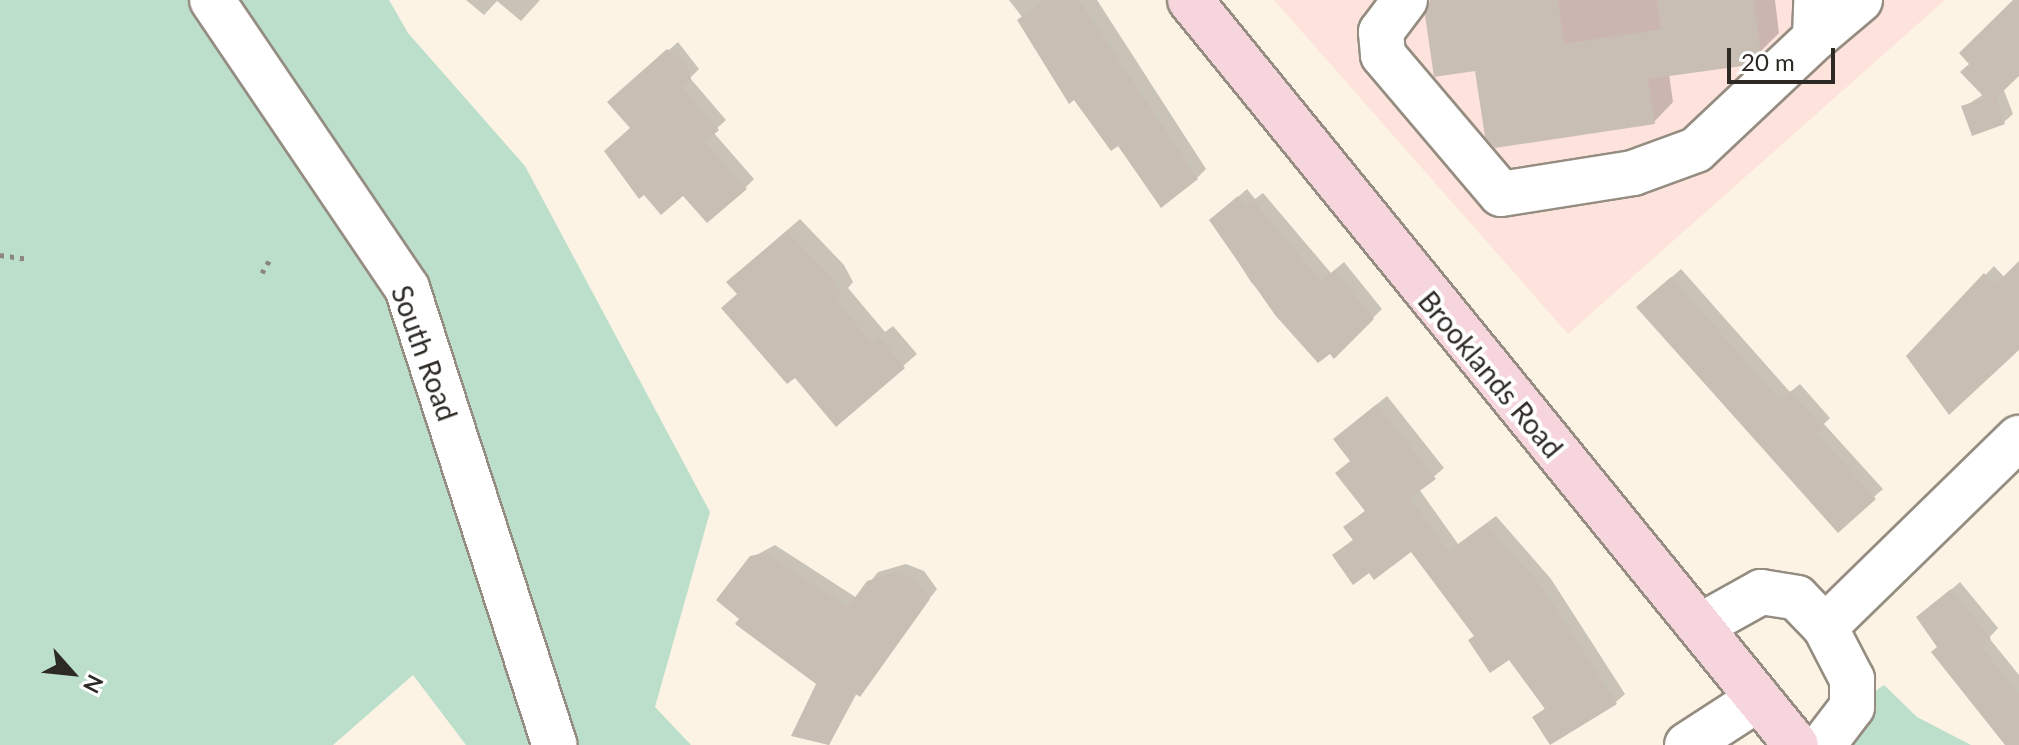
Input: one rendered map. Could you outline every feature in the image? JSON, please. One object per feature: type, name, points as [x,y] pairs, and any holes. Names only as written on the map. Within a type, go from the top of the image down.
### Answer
[{"type":"main road","name":"Brooklands Road","points":[[1190,0],[1796,745]]},
{"type":"street","name":"South Road","points":[[212,0],[407,288],[555,745]]},
{"type":"street","points":[[1405,0],[1381,32],[1383,55],[1501,194],[1633,173],[1696,150],[1816,19],[1860,0]]},
{"type":"street","points":[[1825,627],[2019,438]]},
{"type":"street","points":[[1700,626],[1761,592],[1797,598],[1825,627],[1852,679],[1852,707],[1823,745]]},
{"type":"street","points":[[1687,745],[1758,699]]},
{"type":"path","points":[[0,255],[29,259]]},
{"type":"path","points":[[262,273],[272,256]]},
{"type":"shaded area","points":[[1274,0],[1945,0],[1568,334]]},
{"type":"green space","points":[[0,0],[389,0],[408,33],[525,166],[710,512],[655,707],[691,745],[466,745],[413,675],[333,745],[0,745]]},
{"type":"green space","points":[[1884,685],[1917,717],[1971,745],[1838,745],[1852,707]]},
{"type":"building","points":[[1045,0],[1079,0],[1198,179],[1161,208],[1118,146],[1111,151],[1074,100],[1069,104],[1017,20]]},
{"type":"building","points":[[1430,0],[1558,0],[1564,44],[1661,29],[1657,0],[1754,0],[1761,55],[1749,65],[1648,79],[1655,124],[1495,148],[1485,137],[1475,71],[1434,77],[1425,15]]},
{"type":"building","points":[[2013,0],[2019,0],[2019,76],[1996,98],[2005,124],[1972,136],[1961,106],[1985,98],[1960,72],[1969,64],[1959,53]]},
{"type":"building","points":[[667,49],[685,62],[691,79],[682,87],[719,130],[705,142],[747,189],[707,223],[683,196],[661,215],[644,195],[639,199],[604,151],[630,128],[607,102]]},
{"type":"building","points":[[1238,196],[1245,206],[1253,200],[1321,281],[1335,270],[1374,319],[1334,359],[1330,354],[1318,363],[1275,315],[1209,220]]},
{"type":"building","points":[[787,231],[832,278],[842,296],[836,301],[872,343],[879,337],[905,368],[836,427],[795,378],[787,384],[721,308],[737,294],[726,282]]},
{"type":"building","points":[[2019,261],[2019,350],[1949,415],[1906,356],[1984,273],[1995,285]]},
{"type":"building","points":[[1671,277],[1780,400],[1790,391],[1823,428],[1817,433],[1876,499],[1838,533],[1636,307]]},
{"type":"building","points":[[1377,404],[1436,479],[1410,498],[1449,552],[1486,524],[1543,588],[1617,704],[1550,745],[1532,717],[1545,709],[1509,660],[1490,673],[1468,640],[1474,636],[1411,552],[1374,580],[1369,573],[1353,585],[1332,555],[1353,540],[1343,527],[1365,511],[1335,473],[1350,461],[1333,439]]},
{"type":"building","points":[[765,553],[848,607],[867,581],[896,572],[915,579],[930,599],[860,697],[854,693],[829,745],[791,736],[816,684],[735,624],[739,619],[716,600],[750,556]]},
{"type":"building","points":[[1951,589],[1991,639],[1981,647],[2019,694],[2019,745],[2005,745],[1931,652],[1937,647],[1916,617]]}]
